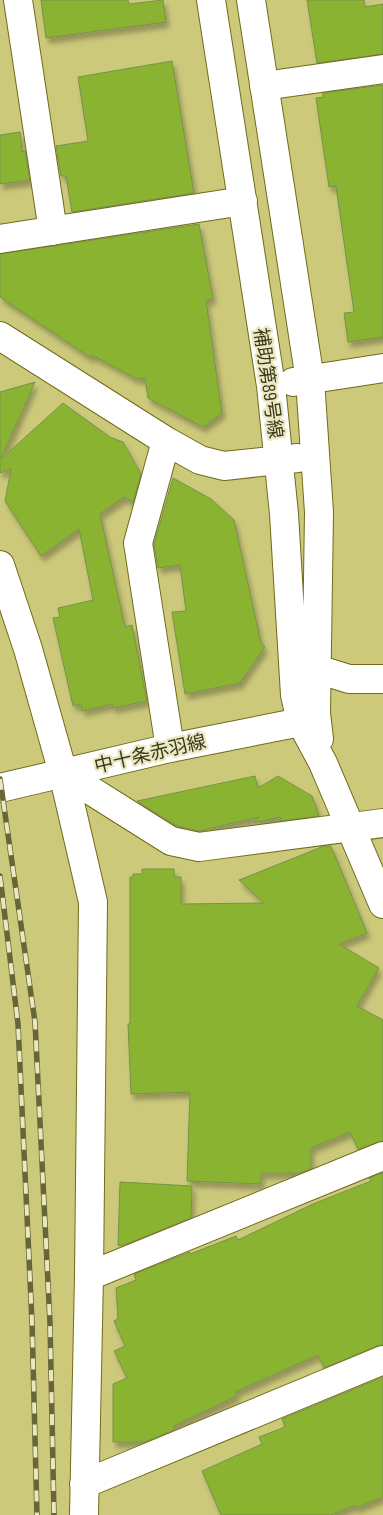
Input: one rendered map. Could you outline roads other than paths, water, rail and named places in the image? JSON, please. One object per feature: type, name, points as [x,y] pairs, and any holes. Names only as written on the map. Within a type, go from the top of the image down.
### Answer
[{"type":"street","points":[[18,0],[53,231]]},
{"type":"street","name":"補助第89号線","points":[[211,0],[271,386],[284,514],[295,694],[301,722],[323,763],[383,904]]},
{"type":"street","name":"補助第89号線","points":[[251,0],[310,380],[317,456],[319,512],[316,713],[323,763]]},
{"type":"street","points":[[264,86],[383,69]]},
{"type":"street","points":[[0,239],[243,201]]},
{"type":"street","points":[[0,336],[166,441],[200,460],[224,466],[317,456]]},
{"type":"street","points":[[271,386],[383,368]]},
{"type":"street","points":[[166,441],[138,543],[170,748]]},
{"type":"street","points":[[0,565],[28,649],[63,773],[93,902],[84,1515]]},
{"type":"street","points":[[317,669],[349,679],[383,680]]},
{"type":"street","name":"中十条赤羽線","points":[[0,788],[170,748],[301,722]]},
{"type":"street","points":[[63,773],[171,842],[199,847],[383,823]]},
{"type":"street","points":[[89,1276],[383,1156]]},
{"type":"street","points":[[84,1484],[383,1360]]},
{"type":"railway","points":[[0,779],[35,1022],[50,1323],[54,1515]]},
{"type":"railway","points":[[0,876],[18,1024],[32,1322],[37,1515]]}]
